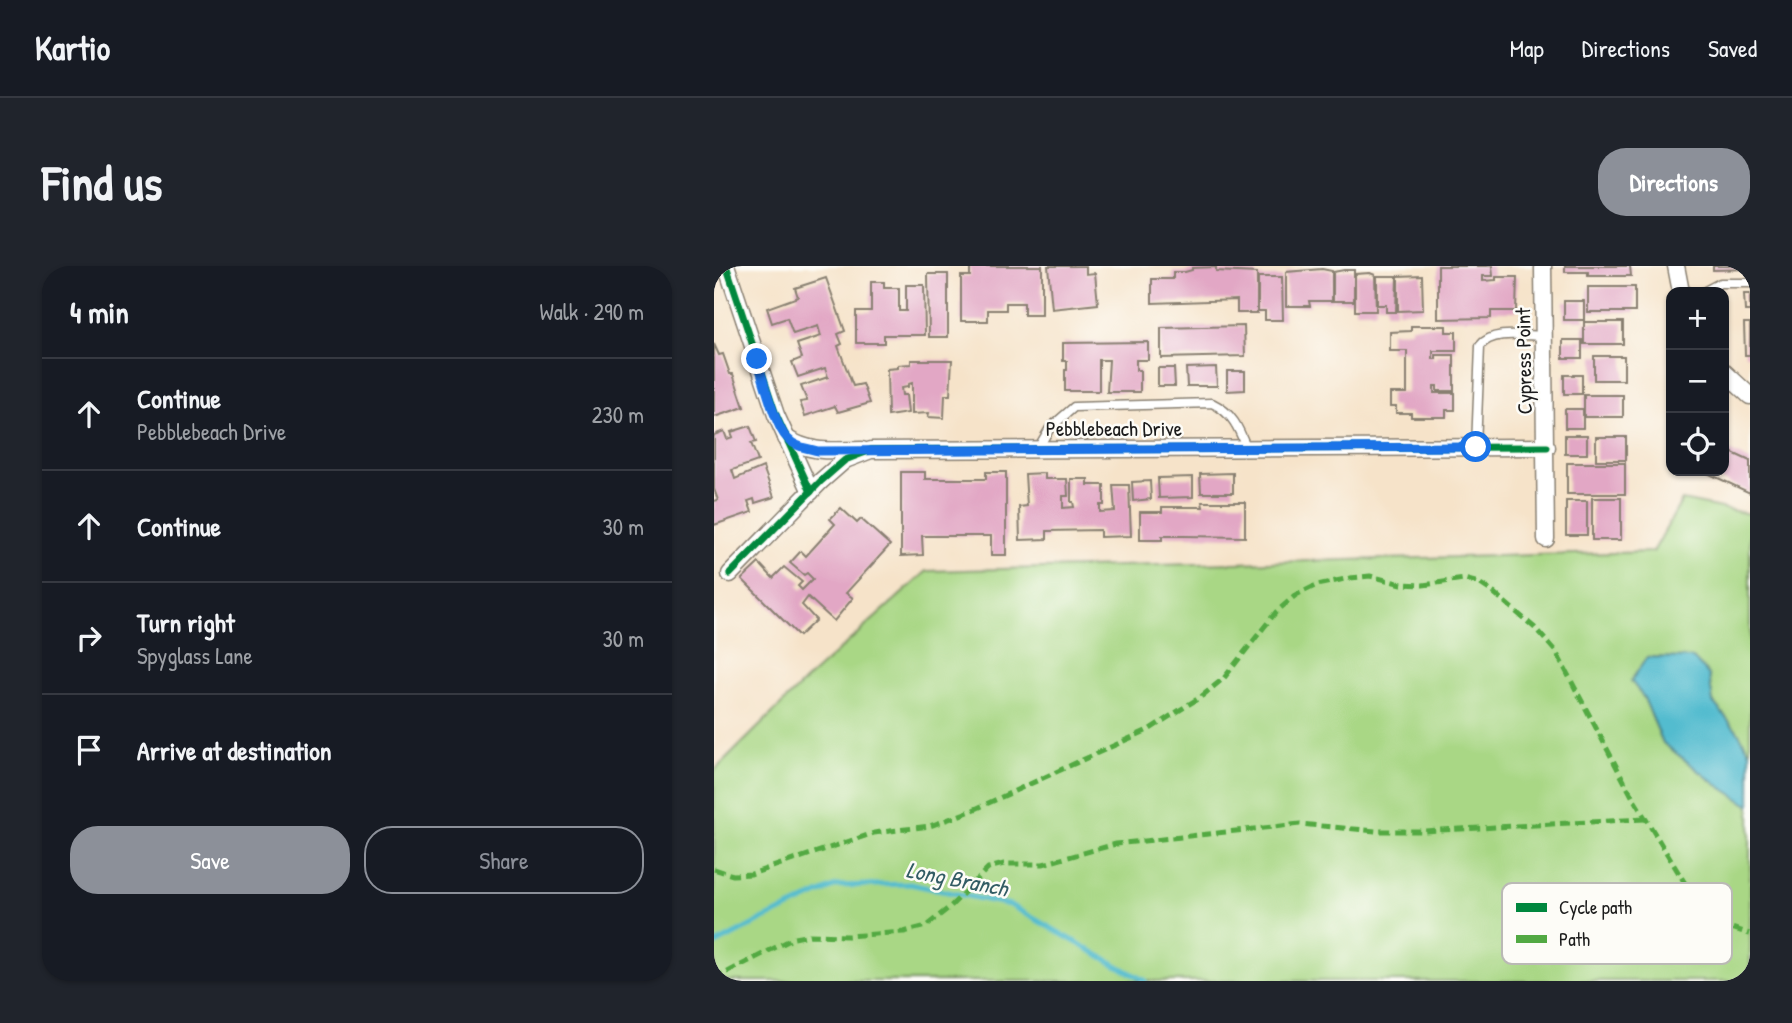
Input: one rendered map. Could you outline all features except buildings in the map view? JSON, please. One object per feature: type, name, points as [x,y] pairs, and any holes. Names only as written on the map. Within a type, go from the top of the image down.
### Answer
[{"type":"street","name":"Cypress Point","points":[[1543,266],[1546,539]]},
{"type":"street","points":[[1676,266],[1680,287]]},
{"type":"street","points":[[724,269],[776,415],[811,492]]},
{"type":"street","points":[[1729,377],[1750,396]]},
{"type":"street","points":[[786,438],[799,447],[818,451],[871,450]]},
{"type":"street","name":"Pebblebeach Drive","points":[[730,574],[845,460],[871,450],[1547,447]]},
{"type":"lane","points":[[1714,287],[1720,284],[1750,283]]},
{"type":"lane","points":[[1476,447],[1480,346],[1484,340],[1494,336],[1544,335]]},
{"type":"lane","points":[[1037,450],[1050,428],[1074,407],[1212,403],[1224,409],[1236,422],[1247,449]]},
{"type":"green space","points":[[1682,500],[1750,514],[1750,981],[714,981],[714,771],[808,678],[927,571],[1653,552]]},
{"type":"water","points":[[1647,657],[1693,658],[1709,675],[1713,702],[1737,730],[1750,752],[1750,806],[1716,784],[1663,743],[1644,698],[1631,681]]},
{"type":"waterway","name":"Long Branch","points":[[714,945],[836,886],[910,884],[1010,905],[1145,981]]},
{"type":"marked path","points":[[714,869],[733,875],[751,874],[874,833],[930,826],[971,811],[1150,729],[1202,696],[1224,678],[1276,612],[1296,595],[1317,585],[1370,576],[1402,584],[1423,585],[1464,579],[1479,583],[1535,628],[1556,652],[1633,798],[1685,883]]},
{"type":"marked path","points":[[714,979],[794,938],[810,935],[848,936],[904,932],[926,926],[950,907],[988,868],[1004,864],[1043,864],[1116,844],[1300,824],[1376,831],[1423,831],[1645,819]]},
{"type":"marked path","points":[[1732,928],[1750,934]]},
{"type":"cycle path","points":[[727,268],[776,415],[811,492]]},
{"type":"cycle path","points":[[730,574],[821,481],[845,460],[871,450],[1547,447]]},
{"type":"route","points":[[757,359],[786,438],[799,447],[818,451],[1476,447]]}]
